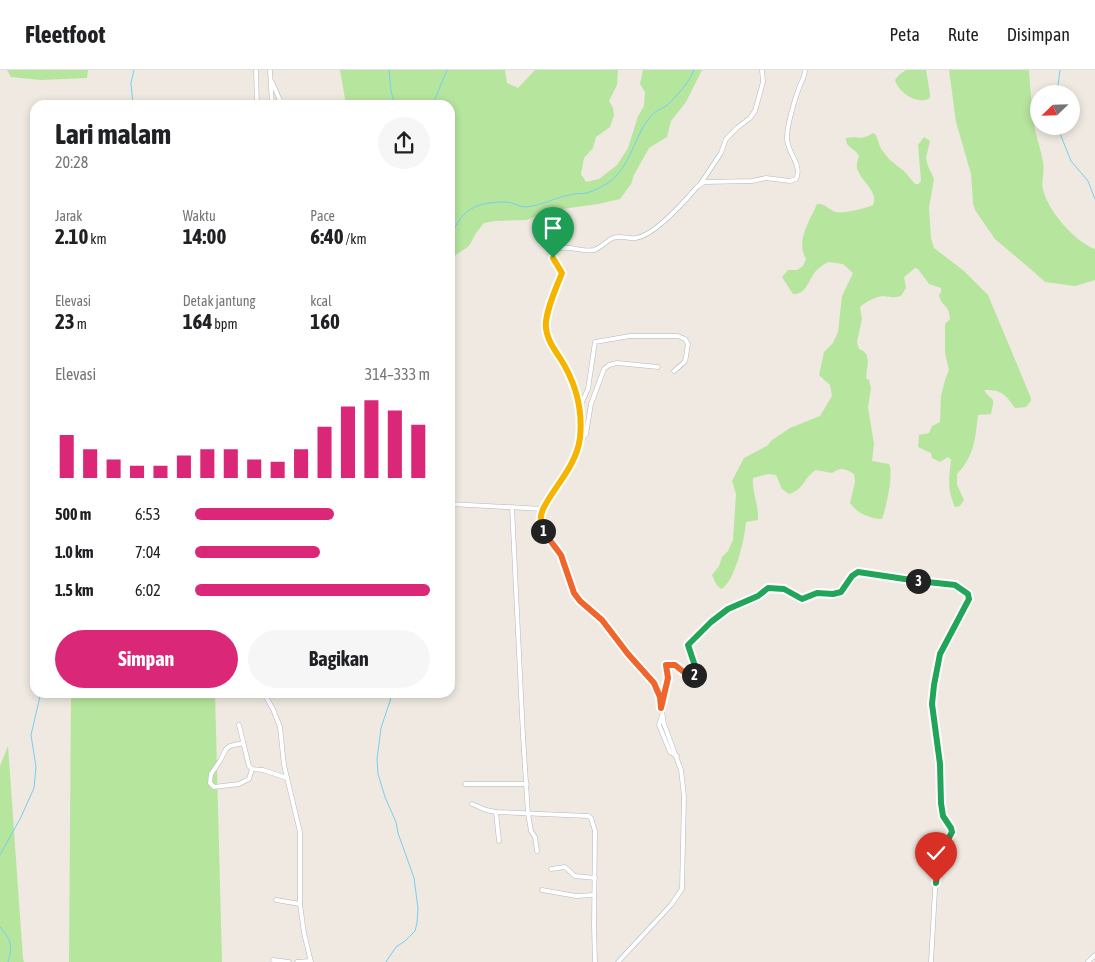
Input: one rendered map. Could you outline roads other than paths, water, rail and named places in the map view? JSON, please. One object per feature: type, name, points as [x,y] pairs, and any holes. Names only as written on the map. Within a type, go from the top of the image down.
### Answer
[{"type":"street","points":[[256,70],[257,100]]},
{"type":"street","points":[[270,70],[272,100]]},
{"type":"street","points":[[578,445],[581,416],[580,406],[569,375],[552,345],[546,329],[546,318],[562,273],[552,256],[553,252],[560,249],[594,250],[615,237],[635,238],[657,228],[701,183],[721,154],[726,139],[750,118],[755,111],[763,82],[762,70]]},
{"type":"street","points":[[701,183],[752,181],[766,178],[790,181],[796,179],[798,170],[788,145],[787,136],[799,89],[806,71]]},
{"type":"street","points":[[271,80],[280,100]]},
{"type":"street","points":[[580,406],[588,389],[595,342],[630,336],[678,336],[685,339],[688,344],[687,360],[674,371]]},
{"type":"street","points":[[618,962],[670,905],[682,889],[684,796],[681,770],[662,716],[660,697],[654,683],[628,654],[602,620],[580,601],[574,593],[561,555],[542,529],[540,518],[568,470],[578,445],[586,434],[591,404],[606,367],[617,363],[658,367]]},
{"type":"street","points":[[455,504],[544,509]]},
{"type":"street","points":[[512,507],[517,637],[528,814],[537,851]]},
{"type":"street","points":[[661,708],[668,678],[666,665],[675,665],[690,677],[694,676],[695,666],[688,645],[711,622],[728,609],[758,596],[768,588],[784,589],[802,599],[817,593],[833,594],[843,591],[852,576],[861,572],[948,584],[958,587],[968,594],[969,599],[940,654],[932,704],[940,764],[943,816],[952,832],[939,856],[936,872],[931,962]]},
{"type":"street","points":[[267,698],[280,727],[287,778],[300,832],[300,904],[310,961],[296,962]]},
{"type":"street","points":[[239,725],[249,766],[252,769],[263,770],[287,778]]},
{"type":"street","points":[[243,743],[226,749],[210,774],[210,783],[214,787],[239,784],[249,779],[252,769]]},
{"type":"street","points":[[465,784],[526,784]]},
{"type":"street","points":[[472,804],[496,812],[588,816],[591,818],[595,831],[595,962]]},
{"type":"street","points":[[496,812],[499,841]]},
{"type":"street","points":[[551,869],[565,868],[575,876],[595,878]]},
{"type":"street","points":[[542,890],[576,896],[594,895]]},
{"type":"street","points":[[276,900],[300,904]]},
{"type":"street","points":[[1088,962],[1095,955]]},
{"type":"street","points":[[273,960],[289,962]]},
{"type":"waterway","points":[[133,100],[131,83],[134,70]]},
{"type":"waterway","points":[[389,70],[394,100]]},
{"type":"waterway","points":[[434,100],[447,70]]},
{"type":"waterway","points":[[455,227],[464,214],[478,206],[496,202],[507,202],[523,207],[531,206],[571,194],[587,193],[608,183],[616,176],[628,159],[640,132],[651,116],[674,99],[694,70]]},
{"type":"waterway","points":[[1058,85],[1060,70]]},
{"type":"waterway","points":[[1061,135],[1071,161],[1088,181],[1095,199]]},
{"type":"waterway","points":[[0,855],[21,817],[34,788],[36,767],[31,735],[40,698]]},
{"type":"waterway","points":[[386,962],[396,947],[415,931],[418,908],[414,878],[378,774],[377,759],[381,728],[391,698]]},
{"type":"waterway","points":[[0,927],[7,935],[10,943],[8,962]]}]
